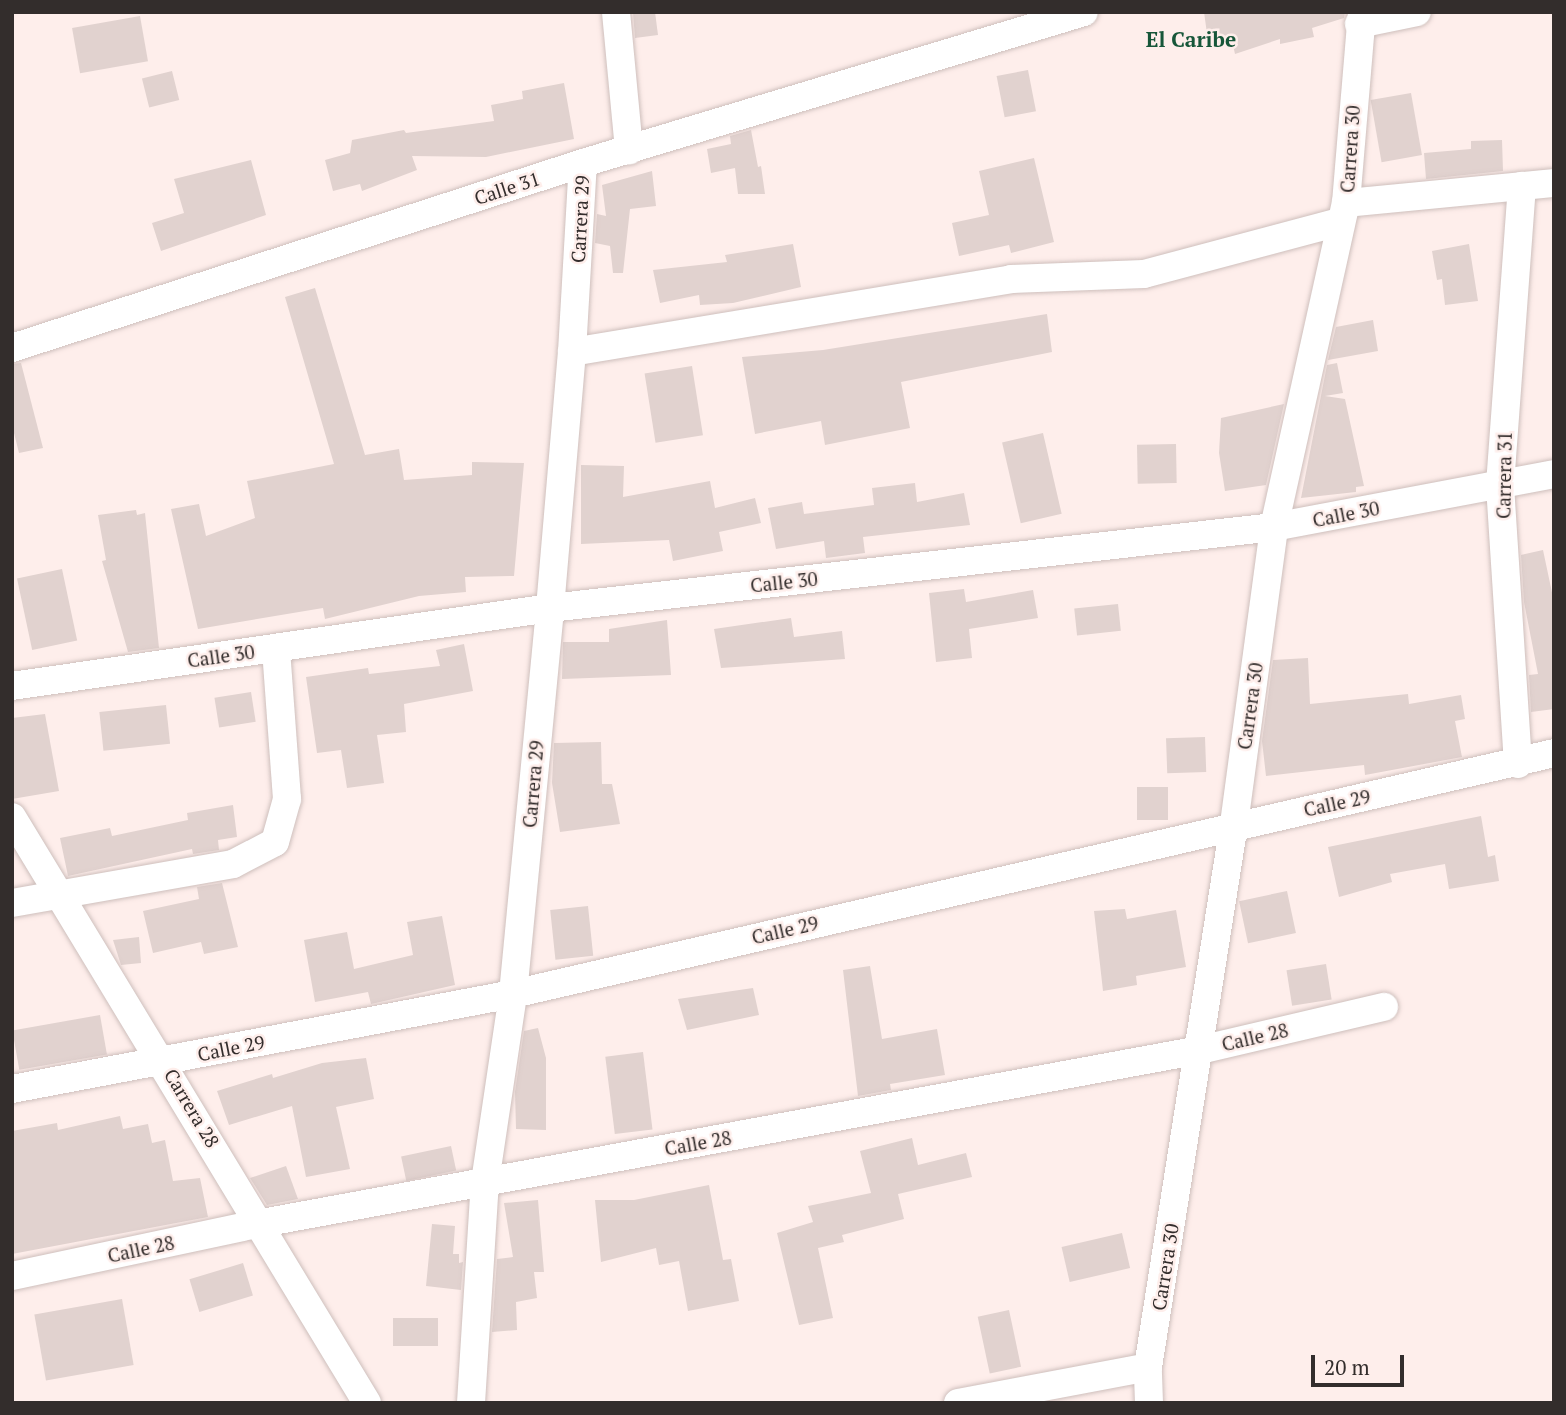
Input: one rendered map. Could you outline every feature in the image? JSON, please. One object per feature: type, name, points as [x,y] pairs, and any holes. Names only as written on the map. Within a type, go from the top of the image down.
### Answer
[{"type":"street","points":[[616,12],[628,150]]},
{"type":"street","name":"Calle 31","points":[[12,348],[583,163],[1084,12]]},
{"type":"street","points":[[1361,18],[1417,12]]},
{"type":"street","name":"Carrera 30","points":[[1149,1403],[1148,1367],[1234,824],[1274,527],[1343,213],[1361,18]]},
{"type":"street","name":"Carrera 29","points":[[471,1403],[485,1182],[513,994],[550,608],[572,352],[583,163]]},
{"type":"street","points":[[572,352],[1011,279],[1144,274],[1343,213],[1554,183]]},
{"type":"street","name":"Carrera 31","points":[[1518,764],[1500,485],[1522,186]]},
{"type":"street","name":"Calle 30","points":[[12,686],[550,608],[1274,527],[1554,474]]},
{"type":"street","points":[[12,903],[233,864],[275,842],[287,799],[276,648]]},
{"type":"street","name":"Calle 29","points":[[12,1089],[513,994],[1234,824],[1518,764],[1554,753]]},
{"type":"street","name":"Carrera 28","points":[[12,817],[57,895],[164,1061],[367,1403]]},
{"type":"street","name":"Calle 28","points":[[12,1276],[262,1223],[1200,1050],[1384,1007]]},
{"type":"street","points":[[958,1403],[1148,1367]]},
{"type":"building","points":[[633,12],[655,12],[658,35],[635,38]]},
{"type":"building","points":[[1204,12],[1345,12],[1344,18],[1312,28],[1314,37],[1280,44],[1280,39],[1235,54],[1233,45],[1209,48]]},
{"type":"building","points":[[140,16],[148,61],[80,73],[72,28]]},
{"type":"building","points":[[1028,70],[1036,111],[1005,117],[997,76]]},
{"type":"building","points":[[172,71],[179,100],[149,108],[142,78]]},
{"type":"building","points":[[564,83],[574,139],[486,157],[412,156],[417,170],[362,191],[360,184],[333,191],[325,160],[350,153],[352,140],[404,130],[406,133],[494,121],[491,105],[523,99],[522,91]]},
{"type":"building","points":[[1411,93],[1422,155],[1382,162],[1371,100]]},
{"type":"building","points":[[751,130],[765,194],[738,194],[735,168],[711,173],[707,149],[731,144],[730,136]]},
{"type":"building","points":[[1502,140],[1503,171],[1426,179],[1424,153],[1471,149],[1471,141]]},
{"type":"building","points":[[1034,158],[1054,242],[1011,253],[1009,245],[959,256],[952,223],[989,215],[979,171]]},
{"type":"building","points":[[251,160],[266,215],[161,251],[152,223],[184,213],[174,179]]},
{"type":"building","points":[[652,171],[656,206],[630,209],[623,273],[613,273],[610,246],[595,243],[597,214],[606,216],[602,185]]},
{"type":"building","points":[[793,244],[801,287],[733,303],[700,305],[699,295],[660,303],[653,270],[727,262],[725,255]]},
{"type":"building","points":[[1469,244],[1478,301],[1445,305],[1442,279],[1437,280],[1432,251]]},
{"type":"building","points":[[315,288],[365,455],[399,449],[404,480],[472,475],[472,462],[524,463],[514,576],[465,577],[466,592],[419,596],[325,619],[323,608],[198,629],[171,509],[199,504],[206,536],[255,518],[247,481],[334,464],[285,297]]},
{"type":"building","points":[[1047,314],[1052,352],[901,382],[910,428],[825,445],[821,421],[755,434],[742,357],[823,350]]},
{"type":"building","points":[[1373,320],[1378,351],[1328,360],[1336,327]]},
{"type":"building","points":[[21,363],[43,448],[19,453],[12,425],[12,364]]},
{"type":"building","points":[[1337,363],[1343,393],[1325,396],[1345,399],[1364,486],[1356,487],[1356,492],[1301,498],[1327,365]]},
{"type":"building","points":[[692,366],[703,435],[656,443],[645,374]]},
{"type":"building","points":[[1284,404],[1266,485],[1225,491],[1219,453],[1221,418]]},
{"type":"building","points":[[1043,433],[1062,514],[1021,523],[1002,442]]},
{"type":"building","points":[[1176,444],[1177,483],[1138,484],[1137,445]]},
{"type":"building","points":[[581,465],[624,466],[623,497],[710,481],[715,508],[755,498],[761,523],[719,532],[723,551],[673,561],[669,540],[581,544]]},
{"type":"building","points":[[915,483],[917,502],[964,493],[970,525],[863,537],[865,553],[826,558],[824,541],[776,549],[768,508],[802,502],[804,514],[874,505],[872,488]]},
{"type":"building","points":[[136,510],[137,515],[145,513],[159,648],[128,652],[102,561],[106,560],[98,515]]},
{"type":"building","points":[[1543,550],[1554,602],[1554,709],[1531,712],[1529,675],[1538,674],[1524,602],[1521,555]]},
{"type":"building","points":[[62,569],[77,640],[32,650],[17,579]]},
{"type":"building","points":[[964,589],[966,602],[1033,590],[1038,618],[969,629],[972,658],[936,662],[929,593]]},
{"type":"building","points":[[1118,604],[1121,631],[1077,635],[1074,609]]},
{"type":"building","points":[[791,618],[794,637],[842,631],[845,659],[721,668],[714,629]]},
{"type":"building","points":[[667,620],[671,675],[562,679],[563,642],[609,642],[609,629]]},
{"type":"building","points":[[464,644],[473,691],[404,704],[406,732],[377,735],[384,783],[347,788],[341,750],[317,753],[306,677],[368,668],[369,674],[440,666],[436,650]]},
{"type":"building","points":[[1308,658],[1310,704],[1408,694],[1409,704],[1461,695],[1465,719],[1455,721],[1462,757],[1365,775],[1364,765],[1266,776],[1262,741],[1273,660]]},
{"type":"building","points":[[251,692],[256,722],[219,727],[214,698]]},
{"type":"building","points":[[166,705],[170,744],[103,751],[99,712]]},
{"type":"building","points":[[45,714],[59,791],[12,799],[12,718]]},
{"type":"building","points":[[1205,737],[1206,772],[1167,773],[1166,738]]},
{"type":"building","points":[[601,742],[602,784],[612,784],[620,824],[560,832],[552,783],[554,743]]},
{"type":"building","points":[[1137,787],[1168,787],[1168,820],[1137,820]]},
{"type":"building","points":[[233,805],[237,837],[218,840],[219,850],[193,854],[192,849],[68,876],[60,838],[110,828],[112,836],[188,820],[187,813]]},
{"type":"building","points":[[1481,816],[1488,857],[1495,855],[1499,881],[1449,889],[1445,864],[1390,874],[1392,882],[1339,897],[1328,847]]},
{"type":"building","points":[[222,883],[238,947],[204,954],[201,942],[153,953],[143,911],[199,899],[197,887]]},
{"type":"building","points":[[1287,891],[1296,933],[1248,943],[1239,901]]},
{"type":"building","points":[[588,906],[593,956],[555,960],[550,910]]},
{"type":"building","points":[[1125,909],[1127,919],[1176,910],[1186,967],[1136,976],[1137,985],[1103,991],[1094,911]]},
{"type":"building","points":[[442,916],[455,985],[371,1004],[368,992],[315,1002],[304,940],[347,932],[354,969],[413,955],[407,922]]},
{"type":"building","points":[[139,937],[141,963],[121,965],[113,940]]},
{"type":"building","points":[[1326,964],[1332,1000],[1292,1006],[1286,970]]},
{"type":"building","points":[[870,966],[882,1039],[937,1029],[945,1075],[890,1084],[891,1090],[858,1096],[843,970]]},
{"type":"building","points":[[753,988],[759,1015],[687,1030],[678,999]]},
{"type":"building","points":[[100,1015],[107,1054],[19,1070],[12,1030]]},
{"type":"building","points":[[538,1028],[546,1058],[546,1130],[516,1129],[515,1092],[524,1031]]},
{"type":"building","points":[[643,1052],[653,1129],[615,1134],[605,1057]]},
{"type":"building","points":[[366,1058],[374,1099],[336,1107],[350,1169],[306,1177],[292,1106],[229,1125],[217,1091],[272,1074],[273,1078],[322,1063]]},
{"type":"building","points":[[120,1116],[123,1129],[148,1124],[152,1143],[165,1140],[173,1181],[200,1178],[208,1217],[12,1254],[12,1131],[57,1123],[58,1130]]},
{"type":"building","points":[[912,1138],[918,1165],[966,1153],[972,1177],[898,1194],[904,1219],[842,1235],[844,1242],[818,1248],[833,1318],[799,1325],[777,1233],[813,1222],[808,1206],[871,1193],[860,1151]]},
{"type":"building","points":[[451,1146],[456,1170],[406,1181],[401,1157]]},
{"type":"building","points":[[286,1166],[298,1199],[267,1205],[250,1178]]},
{"type":"building","points":[[709,1185],[723,1260],[731,1259],[739,1301],[688,1311],[679,1261],[659,1265],[656,1248],[601,1262],[595,1200],[634,1200]]},
{"type":"building","points":[[538,1200],[544,1272],[534,1272],[537,1298],[516,1302],[517,1330],[492,1332],[497,1259],[513,1257],[504,1203]]},
{"type":"building","points":[[432,1224],[455,1226],[453,1254],[459,1254],[459,1263],[463,1262],[461,1290],[426,1286]]},
{"type":"building","points":[[1122,1233],[1130,1268],[1070,1282],[1062,1247]]},
{"type":"building","points":[[243,1263],[253,1296],[199,1312],[189,1279]]},
{"type":"building","points":[[122,1299],[134,1365],[46,1380],[34,1314]]},
{"type":"building","points":[[1009,1310],[1021,1367],[990,1373],[978,1317]]},
{"type":"building","points":[[393,1318],[438,1318],[438,1346],[393,1346]]},
{"type":"district","name":"El Caribe","points":[[1191,39]]}]
